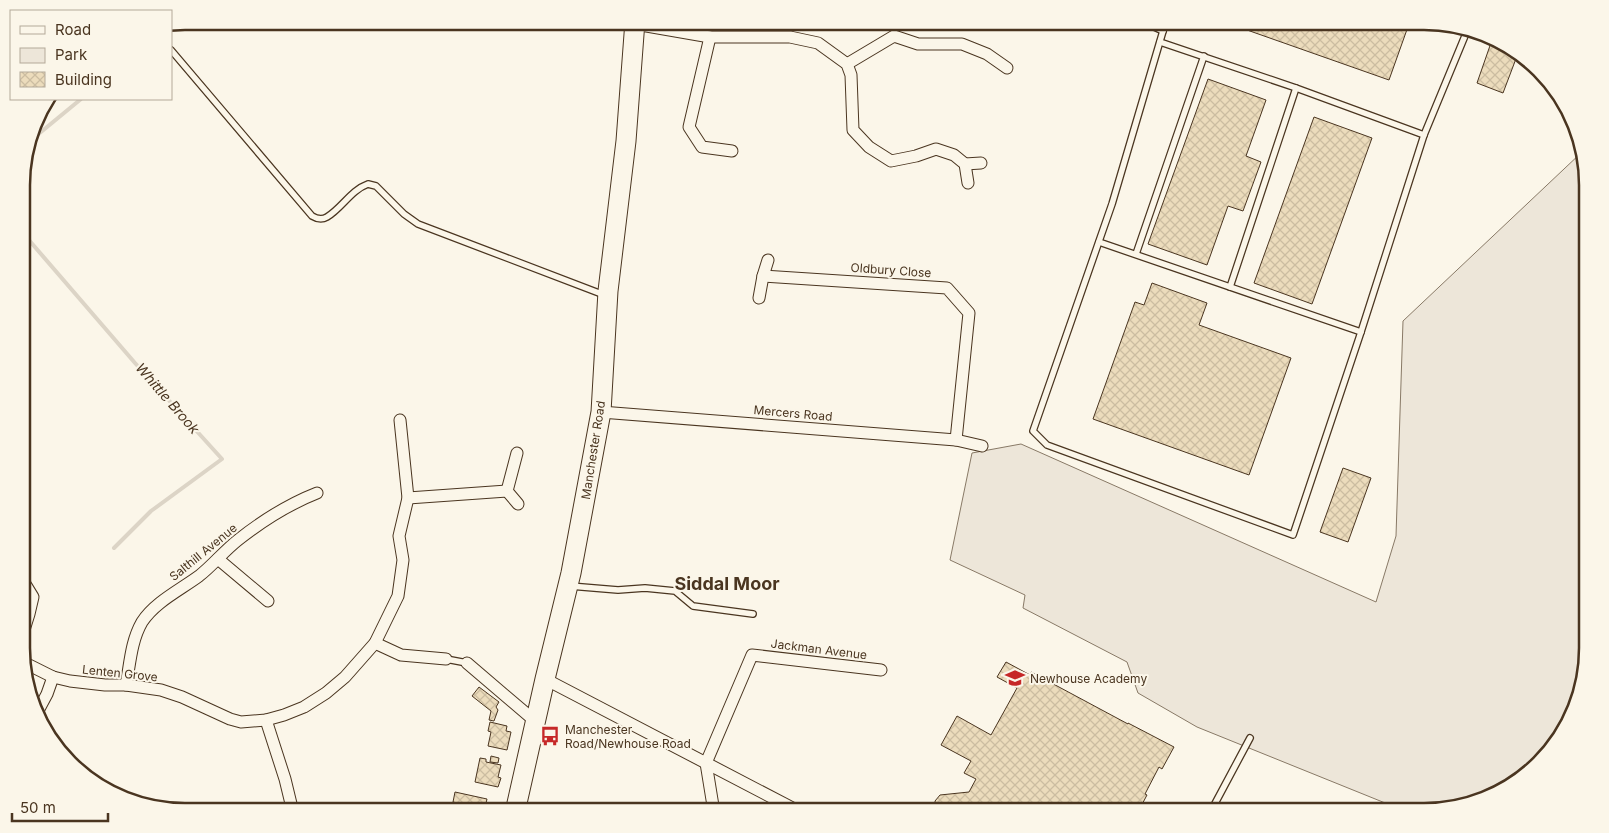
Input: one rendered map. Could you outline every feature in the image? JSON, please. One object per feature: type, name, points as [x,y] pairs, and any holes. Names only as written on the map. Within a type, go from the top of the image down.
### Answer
[{"type":"main road","name":"Manchester Road","points":[[517,803],[568,586],[601,412],[607,294],[626,141],[634,30]]},
{"type":"street","points":[[672,30],[710,37],[790,37],[818,44],[847,64],[852,75],[853,130],[869,147],[891,161],[916,156],[936,149],[954,155],[965,164],[968,183]]},
{"type":"street","points":[[847,64],[894,36],[918,44],[962,44],[987,54],[1007,68]]},
{"type":"street","points":[[710,37],[689,127],[702,147],[732,150]]},
{"type":"street","points":[[965,164],[981,163]]},
{"type":"street","points":[[759,298],[768,260]]},
{"type":"street","name":"Oldbury Close","points":[[763,276],[947,288],[970,313],[956,440]]},
{"type":"street","name":"Mercers Road","points":[[601,412],[956,440],[982,446]]},
{"type":"street","name":"Lenten Grove","points":[[31,666],[53,677],[87,684],[126,685],[161,690],[241,722],[266,720],[304,707],[326,693],[344,677],[375,643],[398,596],[403,560],[399,536],[408,498],[400,420]]},
{"type":"street","points":[[507,491],[517,453]]},
{"type":"street","points":[[408,498],[507,491]]},
{"type":"street","points":[[507,491],[518,504]]},
{"type":"street","name":"Salthill Avenue","points":[[126,685],[131,652],[142,622],[166,598],[200,575],[237,540],[302,499],[317,493]]},
{"type":"street","points":[[218,559],[268,602]]},
{"type":"street","points":[[30,592],[33,597],[30,610]]},
{"type":"street","points":[[375,643],[401,655],[446,659]]},
{"type":"street","name":"Jackman Avenue","points":[[706,763],[752,655],[881,670]]},
{"type":"street","points":[[421,669],[422,657]]},
{"type":"street","points":[[467,663],[535,721]]},
{"type":"street","points":[[41,705],[53,677]]},
{"type":"street","points":[[545,679],[783,803]]},
{"type":"street","points":[[266,720],[291,803]]},
{"type":"street","points":[[706,763],[713,803]]},
{"type":"lane","points":[[1163,31],[1112,204],[1033,431],[1047,445],[1292,535],[1361,332],[1424,135],[1465,36]]},
{"type":"lane","points":[[1160,42],[1296,88],[1424,135]]},
{"type":"lane","points":[[172,51],[312,216],[318,219],[326,218],[360,187],[368,184],[376,186],[404,214],[418,224],[599,293],[607,294]]},
{"type":"lane","points":[[1136,254],[1204,56]]},
{"type":"lane","points":[[1230,287],[1296,88]]},
{"type":"lane","points":[[1099,242],[1361,332]]},
{"type":"lane","points":[[568,586],[618,590],[645,588],[675,591],[693,606],[753,614]]},
{"type":"lane","points":[[446,659],[467,663]]},
{"type":"lane","points":[[1216,803],[1250,738]]},
{"type":"green space","points":[[1577,157],[1579,185],[1578,669],[1571,698],[1553,734],[1526,765],[1493,787],[1474,795],[1435,803],[1385,803],[1197,727],[1138,693],[1127,662],[1023,608],[1025,595],[950,560],[972,453],[1021,444],[1376,602],[1396,536],[1403,321]]},
{"type":"building","points":[[1247,30],[1407,30],[1389,80]]},
{"type":"building","points":[[1490,45],[1515,60],[1503,93],[1477,83]]},
{"type":"building","points":[[1208,79],[1266,100],[1246,156],[1261,162],[1243,211],[1228,206],[1207,265],[1148,244]]},
{"type":"building","points":[[1314,117],[1372,138],[1312,304],[1254,283]]},
{"type":"building","points":[[1152,283],[1207,303],[1199,325],[1291,358],[1249,475],[1093,419],[1135,302],[1144,305]]},
{"type":"building","points":[[1343,468],[1371,478],[1348,542],[1320,532]]},
{"type":"building","points":[[1006,662],[1030,675],[1031,672],[1174,747],[1162,769],[1159,767],[1145,794],[1147,795],[1143,803],[935,803],[940,795],[969,792],[976,779],[964,773],[971,761],[941,745],[957,716],[991,735],[1017,688],[997,677]]},
{"type":"building","points":[[479,687],[499,702],[496,707],[498,710],[494,721],[489,720],[491,711],[472,696]]},
{"type":"building","points":[[490,722],[507,726],[506,731],[511,732],[507,750],[488,746],[491,732],[488,731]]},
{"type":"building","points":[[491,756],[499,758],[498,763],[490,762]]},
{"type":"building","points":[[480,758],[486,759],[486,762],[501,765],[498,777],[501,778],[498,787],[475,782]]},
{"type":"building","points":[[455,792],[487,799],[486,803],[453,802]]},
{"type":"waterway","name":"Whittle Brook","points":[[39,134],[80,100]]},
{"type":"waterway","name":"Whittle Brook","points":[[30,241],[135,363],[222,459],[151,511],[114,548]]},
{"type":"place","name":"Newhouse Academy","points":[[1015,678]]},
{"type":"place","name":"Manchester Road/Newhouse Road","points":[[550,736]]},
{"type":"district","name":"Siddal Moor","points":[[727,583]]}]
